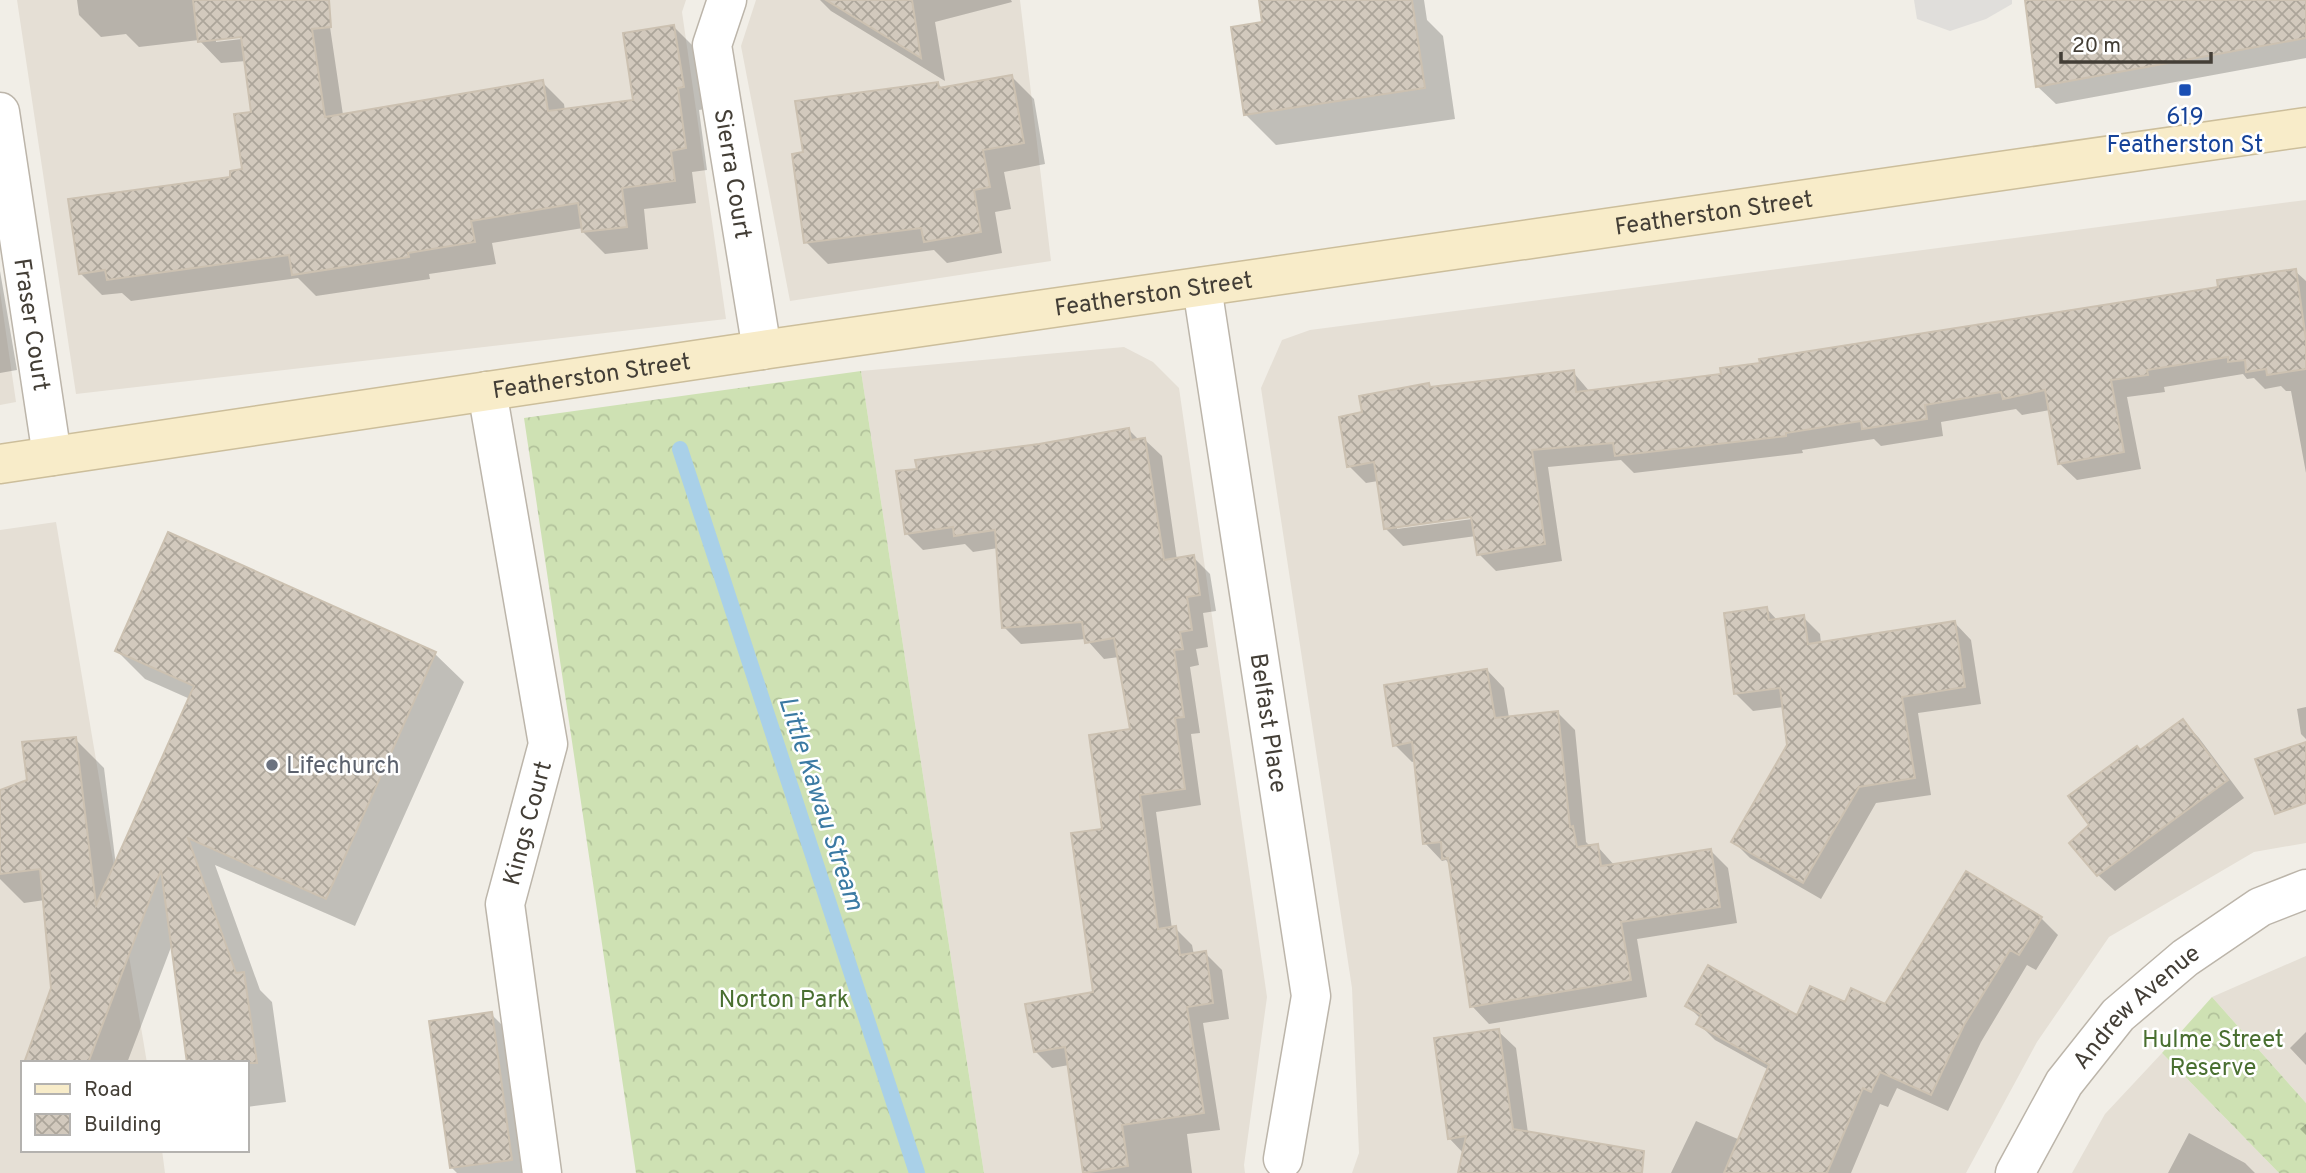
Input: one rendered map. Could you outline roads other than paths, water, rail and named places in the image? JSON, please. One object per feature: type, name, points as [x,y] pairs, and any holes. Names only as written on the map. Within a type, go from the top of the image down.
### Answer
[{"type":"main road","name":"Featherston Street","points":[[0,464],[762,350],[2306,127]]},
{"type":"street","name":"Sierra Court","points":[[727,0],[712,45],[762,350]]},
{"type":"street","name":"Fraser Court","points":[[0,112],[52,456]]},
{"type":"street","name":"Belfast Place","points":[[1202,287],[1311,996],[1283,1158]]},
{"type":"street","name":"Kings Court","points":[[487,391],[548,744],[505,904],[542,1173]]},
{"type":"street","name":"Andrew Avenue","points":[[2015,1173],[2064,1083],[2118,1015],[2196,950],[2260,907],[2306,889]]},
{"type":"waterway","name":"Little Kawau Stream","points":[[680,449],[917,1173]]},
{"type":"place","name":"619 Featherston St","points":[[2185,90]]},
{"type":"place","name":"Lifechurch","points":[[272,765]]},
{"type":"park label","name":"Norton Park","points":[[784,999]]},
{"type":"park label","name":"Hulme Street Reserve","points":[[2213,1053]]}]
